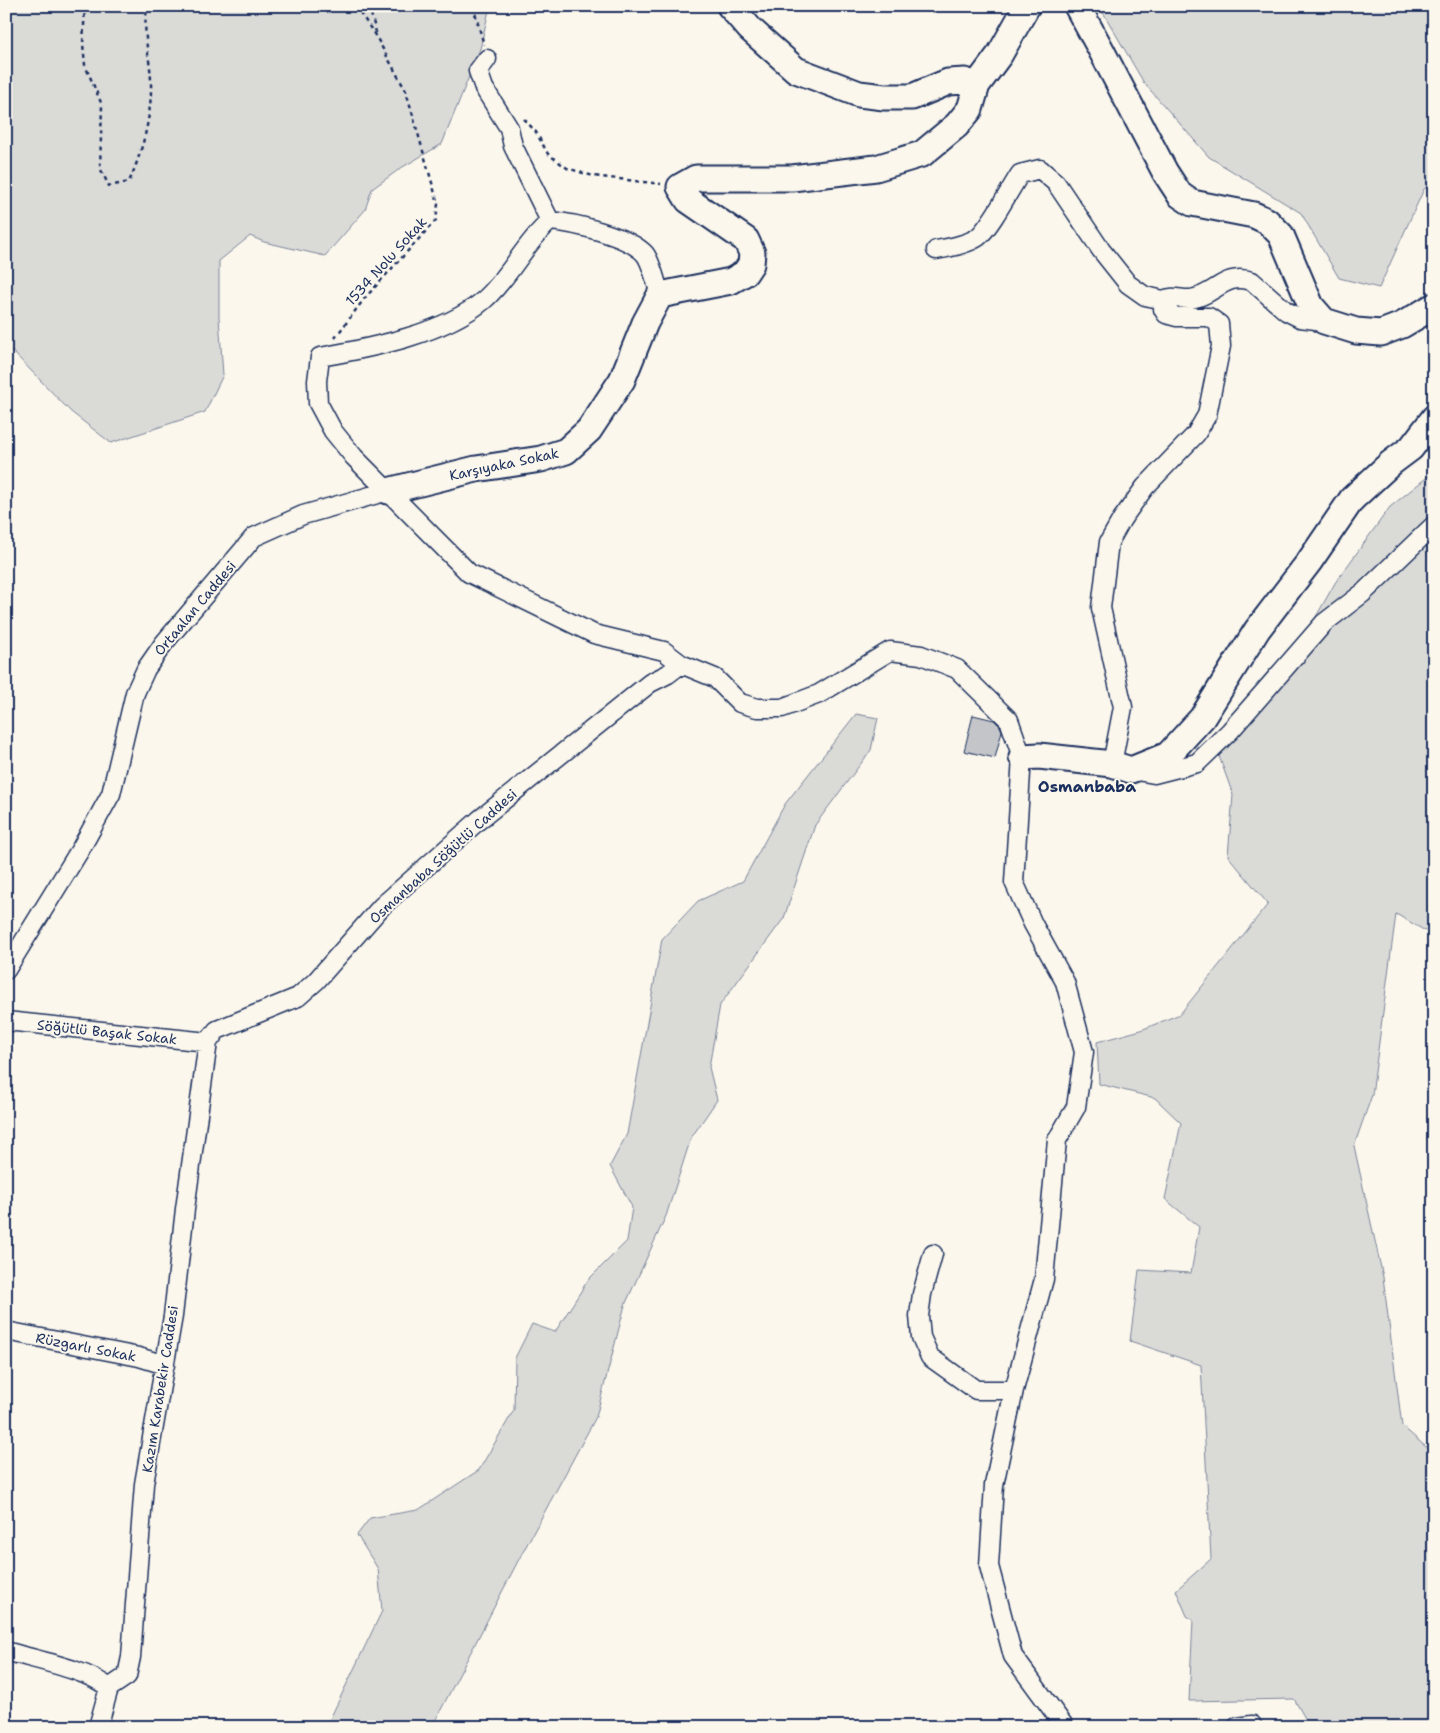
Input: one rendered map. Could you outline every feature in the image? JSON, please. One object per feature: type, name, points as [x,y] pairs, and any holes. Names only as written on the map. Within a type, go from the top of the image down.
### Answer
[{"type":"street","points":[[730,6],[750,29],[796,70],[859,94],[884,97],[912,97],[948,82],[965,81],[977,85]]},
{"type":"street","points":[[550,221],[591,230],[631,243],[646,256],[660,295],[731,281],[745,273],[752,264],[752,253],[746,240],[688,200],[680,187],[696,178],[792,178],[876,168],[922,154],[957,125],[970,109],[977,85],[1000,54],[1027,6]]},
{"type":"street","points":[[1077,6],[1165,172],[1180,195],[1192,203],[1254,215],[1267,221],[1281,235],[1311,306],[1324,321]]},
{"type":"street","points":[[487,59],[478,71],[484,88],[509,128],[513,146],[550,221]]},
{"type":"street","points":[[936,250],[958,245],[977,237],[991,220],[1020,174],[1040,169],[1056,183],[1101,250],[1128,284],[1144,296],[1164,300],[1170,297],[1190,299],[1207,294],[1231,279],[1246,279],[1252,281],[1286,311],[1300,318],[1324,321],[1356,331],[1381,333],[1402,325],[1434,306]]},
{"type":"street","points":[[550,221],[491,292],[464,313],[420,334],[320,357],[317,381],[318,403],[333,431],[354,457],[469,573],[594,634],[664,651],[681,664],[715,678],[740,703],[757,708],[782,708],[819,694],[890,651],[921,655],[958,669],[1009,720],[1022,757],[1014,882],[1033,924],[1065,982],[1084,1052],[1076,1106],[1057,1140],[1044,1278],[1014,1390],[994,1485],[989,1566],[1013,1656],[1065,1727]]},
{"type":"street","name":"Karşıyaka Sokak","points":[[388,491],[476,469],[541,459],[566,451],[589,430],[622,380],[645,323],[660,295]]},
{"type":"street","points":[[1121,767],[1123,707],[1101,608],[1110,542],[1122,519],[1145,487],[1196,434],[1208,415],[1221,346],[1219,324],[1209,317],[1177,317],[1166,314],[1163,308],[1164,300]]},
{"type":"street","points":[[1121,767],[1168,755],[1202,718],[1257,630],[1309,562],[1352,499],[1391,463],[1411,448],[1434,418]]},
{"type":"street","name":"Ortaalan Caddesi","points":[[6,970],[80,850],[111,794],[135,693],[146,670],[164,643],[254,537],[303,515],[388,491]]},
{"type":"street","points":[[1022,757],[1039,756],[1121,767],[1154,774],[1196,763],[1230,731],[1324,623],[1363,594],[1434,525]]},
{"type":"street","name":"Osmanbaba Söğütlü Caddesi","points":[[208,1042],[218,1030],[298,997],[316,981],[382,906],[479,820],[642,689],[681,664]]},
{"type":"street","name":"Söğütlü Başak Sokak","points":[[6,1021],[208,1042]]},
{"type":"street","name":"Kazım Karabekir Caddesi","points":[[109,1688],[126,1676],[131,1657],[144,1484],[173,1316],[185,1209],[208,1042]]},
{"type":"street","points":[[933,1254],[922,1294],[919,1316],[921,1337],[930,1357],[976,1390],[1014,1390]]},
{"type":"street","name":"Rüzgarlı Sokak","points":[[6,1331],[140,1357],[165,1365]]},
{"type":"street","points":[[6,1651],[80,1672],[102,1682],[109,1688],[98,1727]]},
{"type":"street","points":[[1237,1727],[1252,1725],[1253,1727]]},
{"type":"path","points":[[85,6],[83,44],[85,65],[102,105],[100,168],[108,186],[129,182],[143,142],[151,101],[151,78],[146,34],[148,6]]},
{"type":"path","name":"1534 Nolu Sokak","points":[[320,357],[364,299],[436,220],[438,204],[406,91],[378,40],[356,6]]},
{"type":"path","points":[[369,6],[378,40]]},
{"type":"path","points":[[473,6],[487,59]]},
{"type":"path","points":[[524,119],[536,132],[548,154],[567,168],[593,176],[680,187]]},
{"type":"shaded area","points":[[6,6],[490,6],[480,49],[442,144],[401,168],[372,189],[365,210],[325,256],[264,242],[250,236],[219,261],[219,317],[223,375],[205,412],[111,443],[71,412],[12,351],[6,351]]},
{"type":"shaded area","points":[[1094,6],[1434,6],[1434,183],[1424,189],[1379,288],[1339,278],[1301,213],[1209,157],[1144,83],[1104,14]]},
{"type":"shaded area","points":[[1434,469],[1434,936],[1396,914],[1372,1095],[1354,1146],[1383,1277],[1402,1426],[1434,1454],[1434,1727],[1310,1727],[1294,1699],[1189,1701],[1193,1620],[1187,1616],[1176,1590],[1211,1559],[1201,1365],[1130,1341],[1139,1270],[1191,1273],[1199,1227],[1165,1199],[1181,1123],[1155,1098],[1099,1084],[1097,1042],[1141,1030],[1180,1014],[1268,904],[1228,856],[1233,795],[1219,756],[1246,727],[1287,668],[1335,583],[1390,507],[1431,474]]},
{"type":"shaded area","points":[[856,714],[878,718],[871,750],[815,825],[784,918],[720,1005],[709,1067],[717,1100],[691,1138],[666,1216],[625,1305],[596,1417],[518,1561],[432,1727],[326,1727],[382,1611],[378,1569],[357,1535],[370,1518],[418,1510],[479,1470],[514,1410],[515,1358],[532,1324],[555,1332],[588,1280],[627,1241],[632,1207],[610,1166],[627,1134],[662,939],[698,901],[743,881],[785,804]]},
{"type":"building","points":[[973,715],[994,720],[1000,726],[1002,731],[995,758],[964,751]]},
{"type":"district","name":"Osmanbaba","points":[[1087,786]]}]
